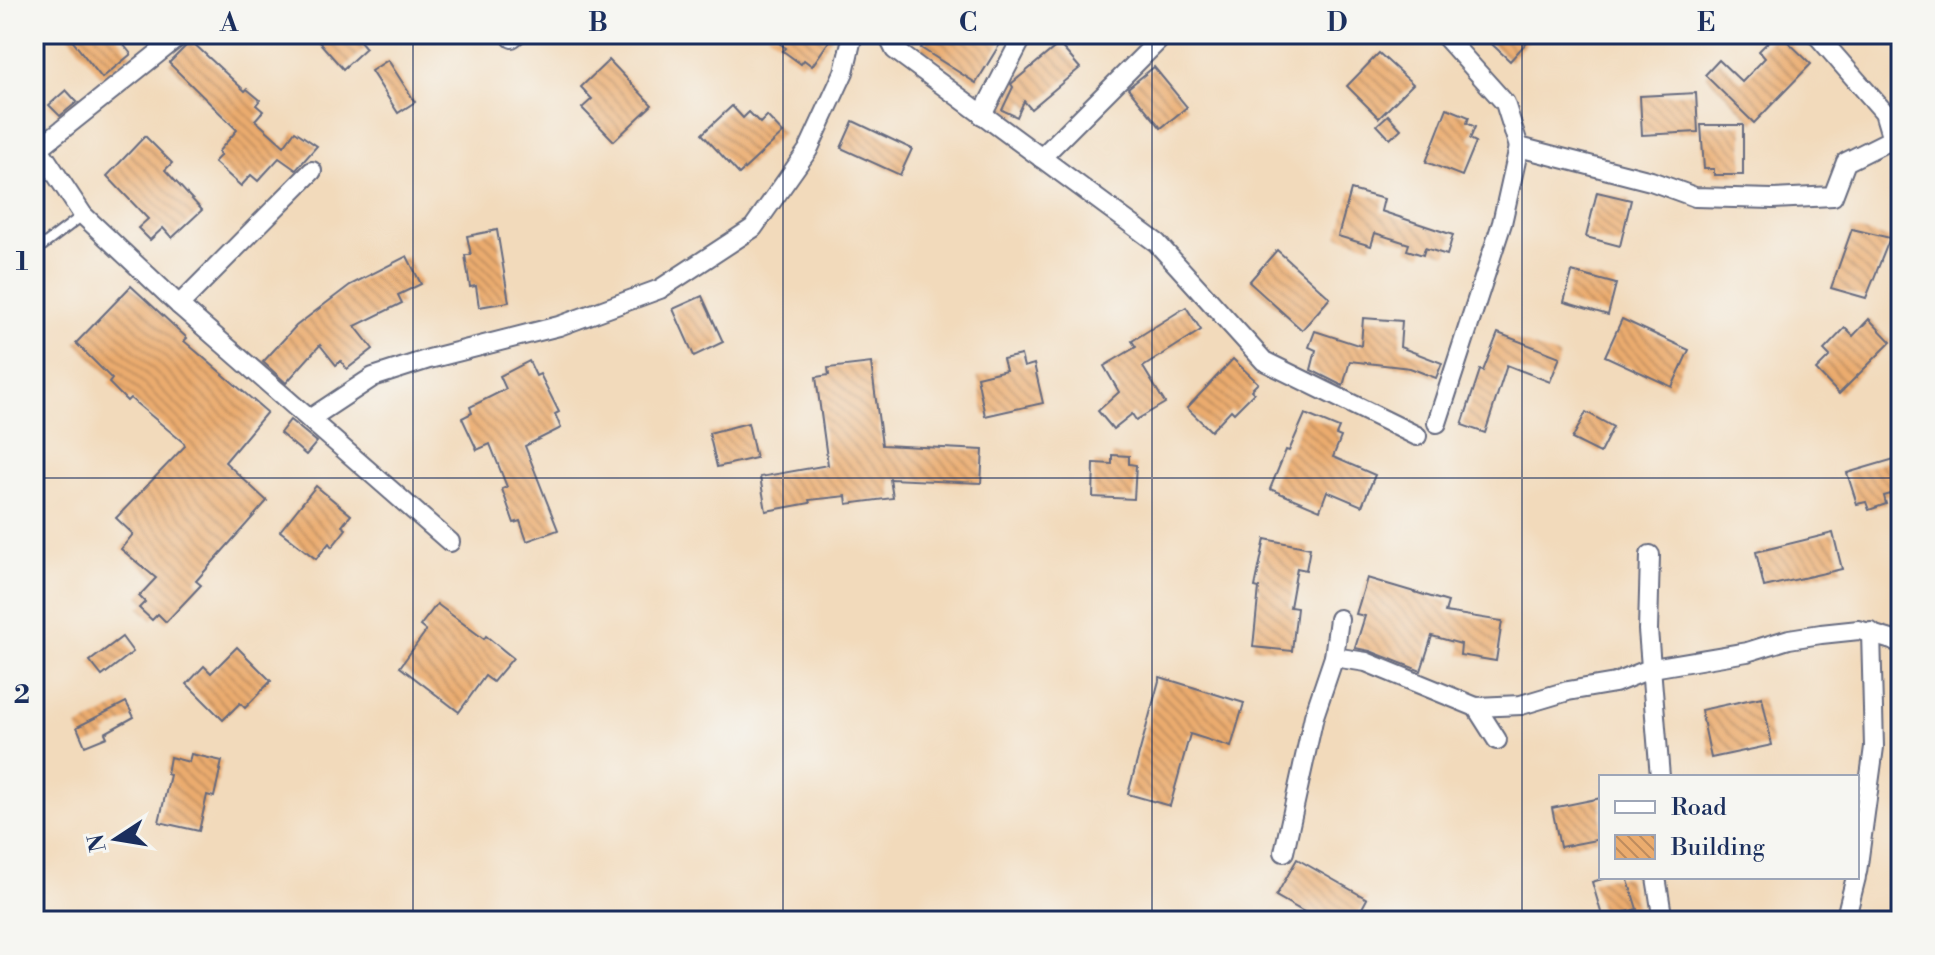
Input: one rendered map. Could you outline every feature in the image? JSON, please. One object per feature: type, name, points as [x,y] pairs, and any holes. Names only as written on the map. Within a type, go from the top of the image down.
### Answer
[{"type":"street","points":[[182,34],[36,145],[83,215],[179,305],[450,542]]},
{"type":"street","points":[[311,418],[373,377],[429,359],[559,326],[660,289],[753,228],[808,150],[844,72],[853,34]]},
{"type":"street","points":[[887,34],[895,50],[1157,243],[1264,361],[1417,436]]},
{"type":"street","points":[[982,115],[1024,34]]},
{"type":"street","points":[[1041,158],[1165,34]]},
{"type":"street","points":[[1437,423],[1502,223],[1519,147],[1505,103],[1443,34]]},
{"type":"street","points":[[1519,147],[1651,181],[1695,197],[1773,199],[1833,196],[1846,162],[1896,142],[1884,112],[1816,34]]},
{"type":"street","points":[[179,305],[312,171]]},
{"type":"street","points":[[1650,555],[1648,630],[1660,775]]},
{"type":"street","points":[[1284,852],[1314,716],[1334,657],[1339,619]]},
{"type":"street","points":[[1334,657],[1366,662],[1476,707],[1521,705],[1568,691],[1615,683],[1652,668],[1747,652],[1789,639],[1859,630],[1901,643]]},
{"type":"street","points":[[1859,854],[1874,747],[1871,632]]},
{"type":"street","points":[[1476,707],[1497,740]]},
{"type":"street","points":[[1656,879],[1663,921]]},
{"type":"street","points":[[1845,921],[1855,879]]},
{"type":"lane","points":[[34,252],[83,215]]},
{"type":"building","points":[[67,34],[115,34],[131,54],[102,78]]},
{"type":"building","points":[[312,34],[354,34],[366,48],[343,69]]},
{"type":"building","points":[[767,34],[834,34],[812,66],[804,60],[801,64]]},
{"type":"building","points":[[931,34],[1006,34],[976,83],[921,48]]},
{"type":"building","points":[[1481,34],[1534,34],[1510,61]]},
{"type":"building","points":[[1776,34],[1780,34],[1811,64],[1754,123],[1705,75],[1719,60],[1742,82],[1765,58],[1759,51]]},
{"type":"building","points":[[191,41],[245,91],[247,89],[260,100],[256,105],[263,111],[255,120],[284,146],[295,131],[317,146],[296,170],[279,158],[258,181],[251,175],[241,186],[214,162],[221,155],[218,152],[237,130],[169,63]]},
{"type":"building","points":[[1059,44],[1080,68],[1031,109],[1024,101],[1017,117],[1002,110],[1013,87],[1011,84]]},
{"type":"building","points":[[1379,53],[1413,84],[1379,118],[1347,86]]},
{"type":"building","points":[[388,60],[415,102],[398,113],[371,71]]},
{"type":"building","points":[[609,60],[652,105],[614,141],[582,108],[592,99],[581,87]]},
{"type":"building","points":[[1154,67],[1187,107],[1161,128],[1128,88]]},
{"type":"building","points":[[66,90],[77,102],[60,116],[49,105]]},
{"type":"building","points":[[1696,93],[1698,132],[1642,135],[1640,96]]},
{"type":"building","points":[[732,106],[743,118],[749,112],[760,123],[767,116],[783,133],[739,174],[702,134]]},
{"type":"building","points":[[1447,108],[1469,117],[1467,123],[1475,127],[1470,139],[1476,142],[1462,176],[1426,162]]},
{"type":"building","points":[[1388,115],[1401,129],[1390,139],[1377,125]]},
{"type":"building","points":[[853,121],[912,149],[900,175],[841,148]]},
{"type":"building","points":[[1701,125],[1743,125],[1743,175],[1714,175],[1714,169],[1704,169]]},
{"type":"building","points":[[145,136],[172,163],[165,170],[202,210],[172,238],[163,228],[150,240],[138,228],[148,219],[107,176]]},
{"type":"building","points":[[1351,190],[1384,199],[1381,211],[1453,235],[1447,255],[1425,248],[1423,255],[1407,250],[1409,244],[1375,233],[1371,246],[1338,236]]},
{"type":"building","points":[[1597,192],[1631,200],[1620,246],[1586,237]]},
{"type":"building","points":[[1852,229],[1890,238],[1866,298],[1831,288]]},
{"type":"building","points":[[497,230],[509,302],[479,307],[476,286],[470,287],[465,255],[471,255],[467,236]]},
{"type":"building","points":[[1277,250],[1330,298],[1302,330],[1249,282]]},
{"type":"building","points":[[407,256],[421,284],[398,295],[402,303],[355,326],[373,349],[347,369],[341,361],[336,365],[320,345],[286,383],[263,362],[296,326],[350,285]]},
{"type":"building","points":[[1572,272],[1616,284],[1608,315],[1564,302]]},
{"type":"building","points":[[131,286],[187,338],[184,341],[267,412],[225,462],[267,501],[196,581],[201,585],[166,622],[158,614],[152,620],[139,608],[145,602],[139,596],[156,578],[121,549],[133,534],[116,518],[185,446],[130,398],[127,401],[109,383],[112,379],[76,343]]},
{"type":"building","points":[[702,296],[723,342],[694,356],[673,309]]},
{"type":"building","points":[[1186,307],[1201,330],[1143,367],[1165,403],[1136,420],[1132,414],[1113,429],[1098,411],[1119,392],[1104,366],[1136,347],[1132,341]]},
{"type":"building","points":[[1363,318],[1402,321],[1400,347],[1442,363],[1436,378],[1410,368],[1350,361],[1343,386],[1311,370],[1316,350],[1309,347],[1315,331],[1361,346]]},
{"type":"building","points":[[1622,319],[1689,350],[1672,387],[1605,356]]},
{"type":"building","points":[[1869,319],[1891,342],[1839,394],[1816,370],[1830,356],[1824,350],[1845,328],[1853,336]]},
{"type":"building","points":[[1498,333],[1560,357],[1550,382],[1507,365],[1485,433],[1462,425],[1480,370],[1483,371]]},
{"type":"building","points":[[1021,355],[1024,367],[1034,364],[1043,403],[985,416],[977,377],[1006,370],[1003,359]]},
{"type":"building","points":[[1233,359],[1258,383],[1251,390],[1254,393],[1234,413],[1231,410],[1211,431],[1187,408]]},
{"type":"building","points":[[529,361],[536,376],[540,374],[559,412],[555,414],[561,428],[525,446],[558,530],[527,541],[520,521],[514,523],[502,489],[507,487],[490,444],[477,450],[462,418],[472,413],[470,407],[506,389],[500,376]]},
{"type":"building","points":[[871,363],[882,445],[983,450],[981,483],[890,479],[893,498],[847,504],[846,496],[809,500],[810,503],[766,511],[760,477],[828,465],[816,377],[829,375],[828,368]]},
{"type":"building","points":[[1586,412],[1613,427],[1600,453],[1572,439]]},
{"type":"building","points":[[1305,414],[1339,428],[1336,435],[1341,437],[1333,457],[1375,475],[1362,506],[1327,491],[1320,510],[1270,489]]},
{"type":"building","points":[[290,420],[317,442],[306,455],[280,433]]},
{"type":"building","points":[[748,423],[756,458],[717,467],[709,433]]},
{"type":"building","points":[[1112,455],[1129,456],[1129,464],[1136,465],[1134,499],[1093,497],[1094,463],[1112,464]]},
{"type":"building","points":[[1901,457],[1901,491],[1884,496],[1886,504],[1869,510],[1866,502],[1857,504],[1847,473]]},
{"type":"building","points":[[316,486],[351,515],[342,526],[346,529],[332,547],[329,543],[316,559],[280,531]]},
{"type":"building","points":[[1833,533],[1842,569],[1764,587],[1756,552]]},
{"type":"building","points":[[1265,539],[1310,548],[1306,570],[1297,568],[1290,607],[1297,608],[1292,651],[1253,647],[1259,588],[1255,587]]},
{"type":"building","points":[[1367,578],[1448,602],[1445,612],[1502,621],[1496,661],[1460,655],[1461,644],[1432,636],[1421,671],[1355,648],[1365,616],[1356,614]]},
{"type":"building","points":[[437,604],[513,658],[493,682],[485,676],[459,712],[400,667],[426,631],[420,626]]},
{"type":"building","points":[[122,637],[133,652],[102,676],[90,661]]},
{"type":"building","points":[[237,647],[271,681],[245,708],[240,703],[223,720],[187,684],[204,666],[211,673]]},
{"type":"building","points":[[1160,677],[1244,703],[1231,747],[1190,734],[1170,806],[1128,794]]},
{"type":"building","points":[[1762,697],[1772,745],[1711,758],[1701,710]]},
{"type":"building","points":[[126,702],[134,717],[105,733],[107,737],[85,746],[77,727]]},
{"type":"building","points":[[191,754],[222,761],[214,797],[207,795],[199,831],[159,822],[170,775],[167,774],[170,757],[189,762]]},
{"type":"building","points":[[1599,798],[1599,839],[1560,847],[1552,808]]},
{"type":"building","points":[[1297,859],[1367,899],[1355,921],[1320,921],[1276,896]]},
{"type":"building","points":[[1628,879],[1637,909],[1603,919],[1592,882]]}]
